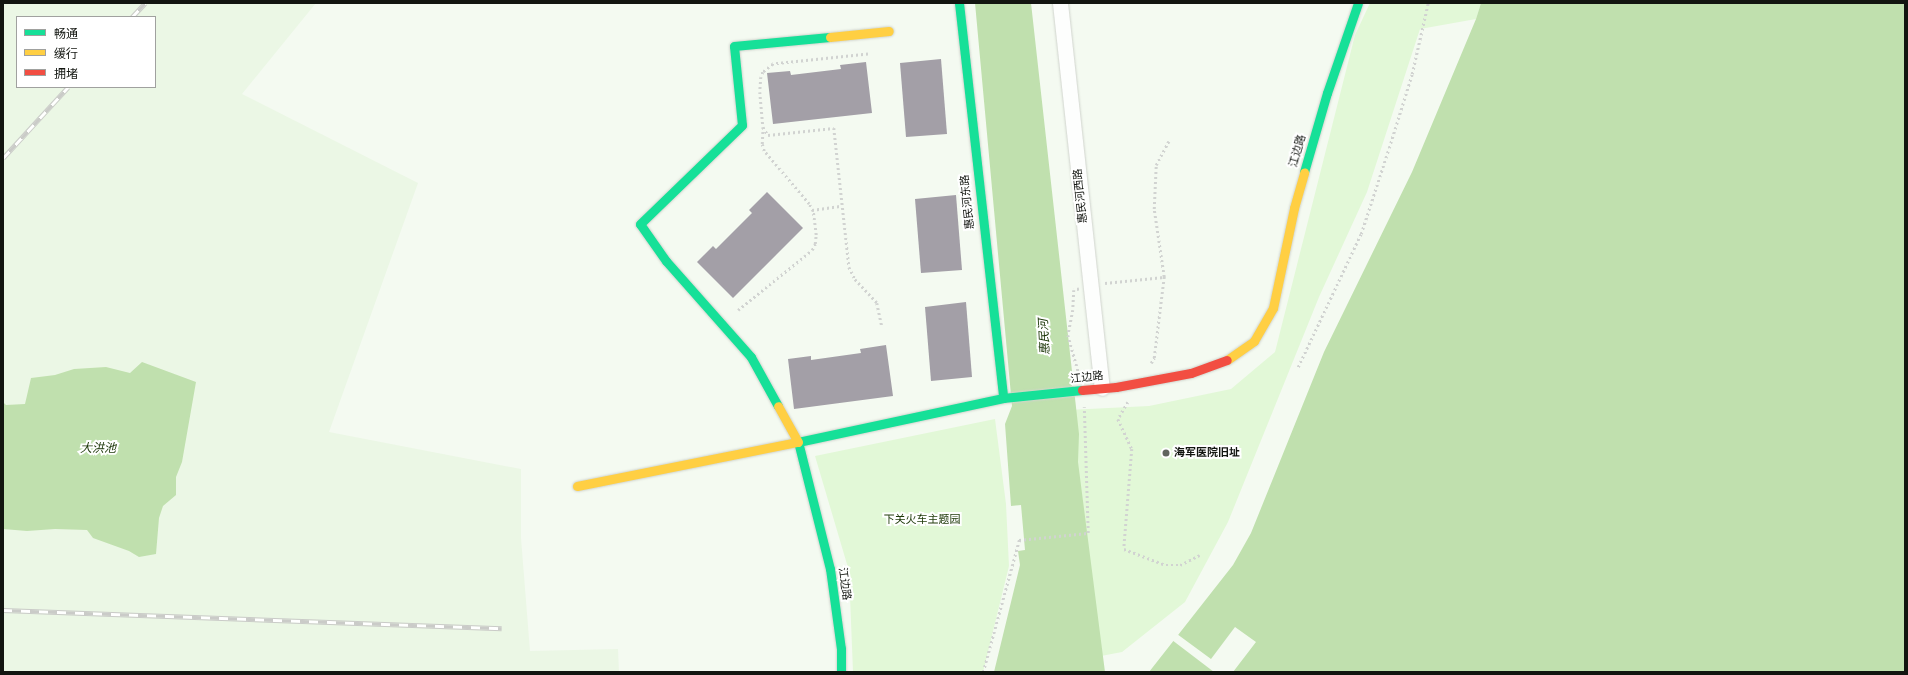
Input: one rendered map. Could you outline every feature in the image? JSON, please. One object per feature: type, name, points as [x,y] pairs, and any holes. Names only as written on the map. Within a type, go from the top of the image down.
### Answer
[{"type":"street","name":"惠民河东路","points":[[959,3],[1003,398]]},
{"type":"street","name":"惠民河西路","points":[[1060,3],[1102,388]]},
{"type":"street","name":"江边路","points":[[841,672],[841,649],[830,569],[798,442],[1003,398],[1083,390],[1191,374],[1227,360],[1254,341],[1273,308],[1294,208],[1327,93],[1358,3]]},
{"type":"street","points":[[577,486],[798,442],[751,357],[666,261],[640,224],[742,124],[734,46],[889,31]]},
{"type":"path","points":[[1298,367],[1361,234],[1412,74],[1428,3]]},
{"type":"path","points":[[738,310],[812,250],[815,244],[816,235],[812,210],[809,204],[764,151],[762,144],[763,126],[760,83],[763,72],[768,67],[779,63],[868,54]]},
{"type":"path","points":[[742,124],[760,122],[768,135],[834,128],[849,267],[855,278],[877,302],[882,326]]},
{"type":"path","points":[[1169,141],[1156,165],[1154,209],[1164,277],[1154,358],[1118,419],[1132,449],[1124,549],[1166,565],[1180,565],[1200,555]]},
{"type":"path","points":[[812,210],[842,206]]},
{"type":"path","points":[[983,672],[1019,540],[1088,533],[1083,390],[1068,335],[1073,310],[1074,290],[1090,286],[1164,277]]},
{"type":"shaded area","points":[[3,3],[316,3],[242,94],[418,183],[329,432],[521,469],[521,538],[530,651],[618,649],[619,672],[3,672]]},
{"type":"green space","points":[[1370,3],[1481,3],[1476,19],[1420,29],[1367,192],[1319,297],[1228,522],[1185,602],[1122,652],[1101,656],[1068,410],[1149,406],[1231,389],[1275,352],[1355,35]]},
{"type":"green space","name":"下关火车主题园","points":[[995,419],[1006,504],[1009,566],[983,672],[853,672],[849,571],[815,456]]},
{"type":"water","name":"惠民河","points":[[975,3],[1031,3],[1079,434],[1078,462],[1105,672],[994,672],[1020,565],[1018,551],[1025,550],[1021,505],[1011,506],[1005,424],[1012,406]]},
{"type":"water","points":[[1481,3],[1905,3],[1905,672],[1149,672],[1233,565],[1251,533],[1324,352],[1412,172],[1476,19]]},
{"type":"water","name":"大洪池","points":[[142,362],[196,382],[182,462],[176,477],[176,495],[163,506],[159,518],[156,554],[139,557],[129,551],[93,538],[87,530],[55,529],[27,531],[3,529],[3,402],[6,405],[25,404],[31,378],[55,375],[74,369],[106,367],[130,373]]},
{"type":"pier","points":[[1235,627],[1256,642],[1233,672],[1214,672],[1172,640],[1177,634],[1211,659]]},
{"type":"building","points":[[941,59],[947,134],[906,137],[900,63]]},
{"type":"building","points":[[866,62],[872,113],[773,124],[767,73],[790,71],[791,75],[841,69],[840,65]]},
{"type":"building","points":[[767,192],[803,228],[733,298],[697,262],[713,246],[716,249],[752,213],[749,210]]},
{"type":"building","points":[[956,195],[962,270],[921,273],[915,199]]},
{"type":"building","points":[[966,302],[972,377],[931,381],[925,307]]},
{"type":"building","points":[[886,345],[893,396],[794,409],[788,359],[811,356],[811,360],[861,353],[860,349]]},
{"type":"railway","points":[[133,16],[145,3]]},
{"type":"railway","points":[[3,158],[67,88]]},
{"type":"railway","points":[[3,610],[502,628]]},
{"type":"traffic: fast","points":[[959,3],[1003,398]]},
{"type":"traffic: fast","points":[[1304,172],[1327,93],[1358,3]]},
{"type":"traffic: fast","points":[[778,406],[751,357],[666,261],[640,224],[742,125],[734,46],[830,37]]},
{"type":"traffic: fast","points":[[841,672],[841,649],[830,569],[798,442],[1003,398],[1082,390]]},
{"type":"traffic: slow","points":[[830,37],[889,31]]},
{"type":"traffic: slow","points":[[1227,360],[1254,341],[1273,308],[1294,208],[1304,172]]},
{"type":"traffic: slow","points":[[577,486],[798,442],[778,406]]},
{"type":"traffic: jam","points":[[1082,390],[1116,387],[1191,373],[1227,360]]},
{"type":"place","name":"海军医院旧址","points":[[1166,453]]}]
